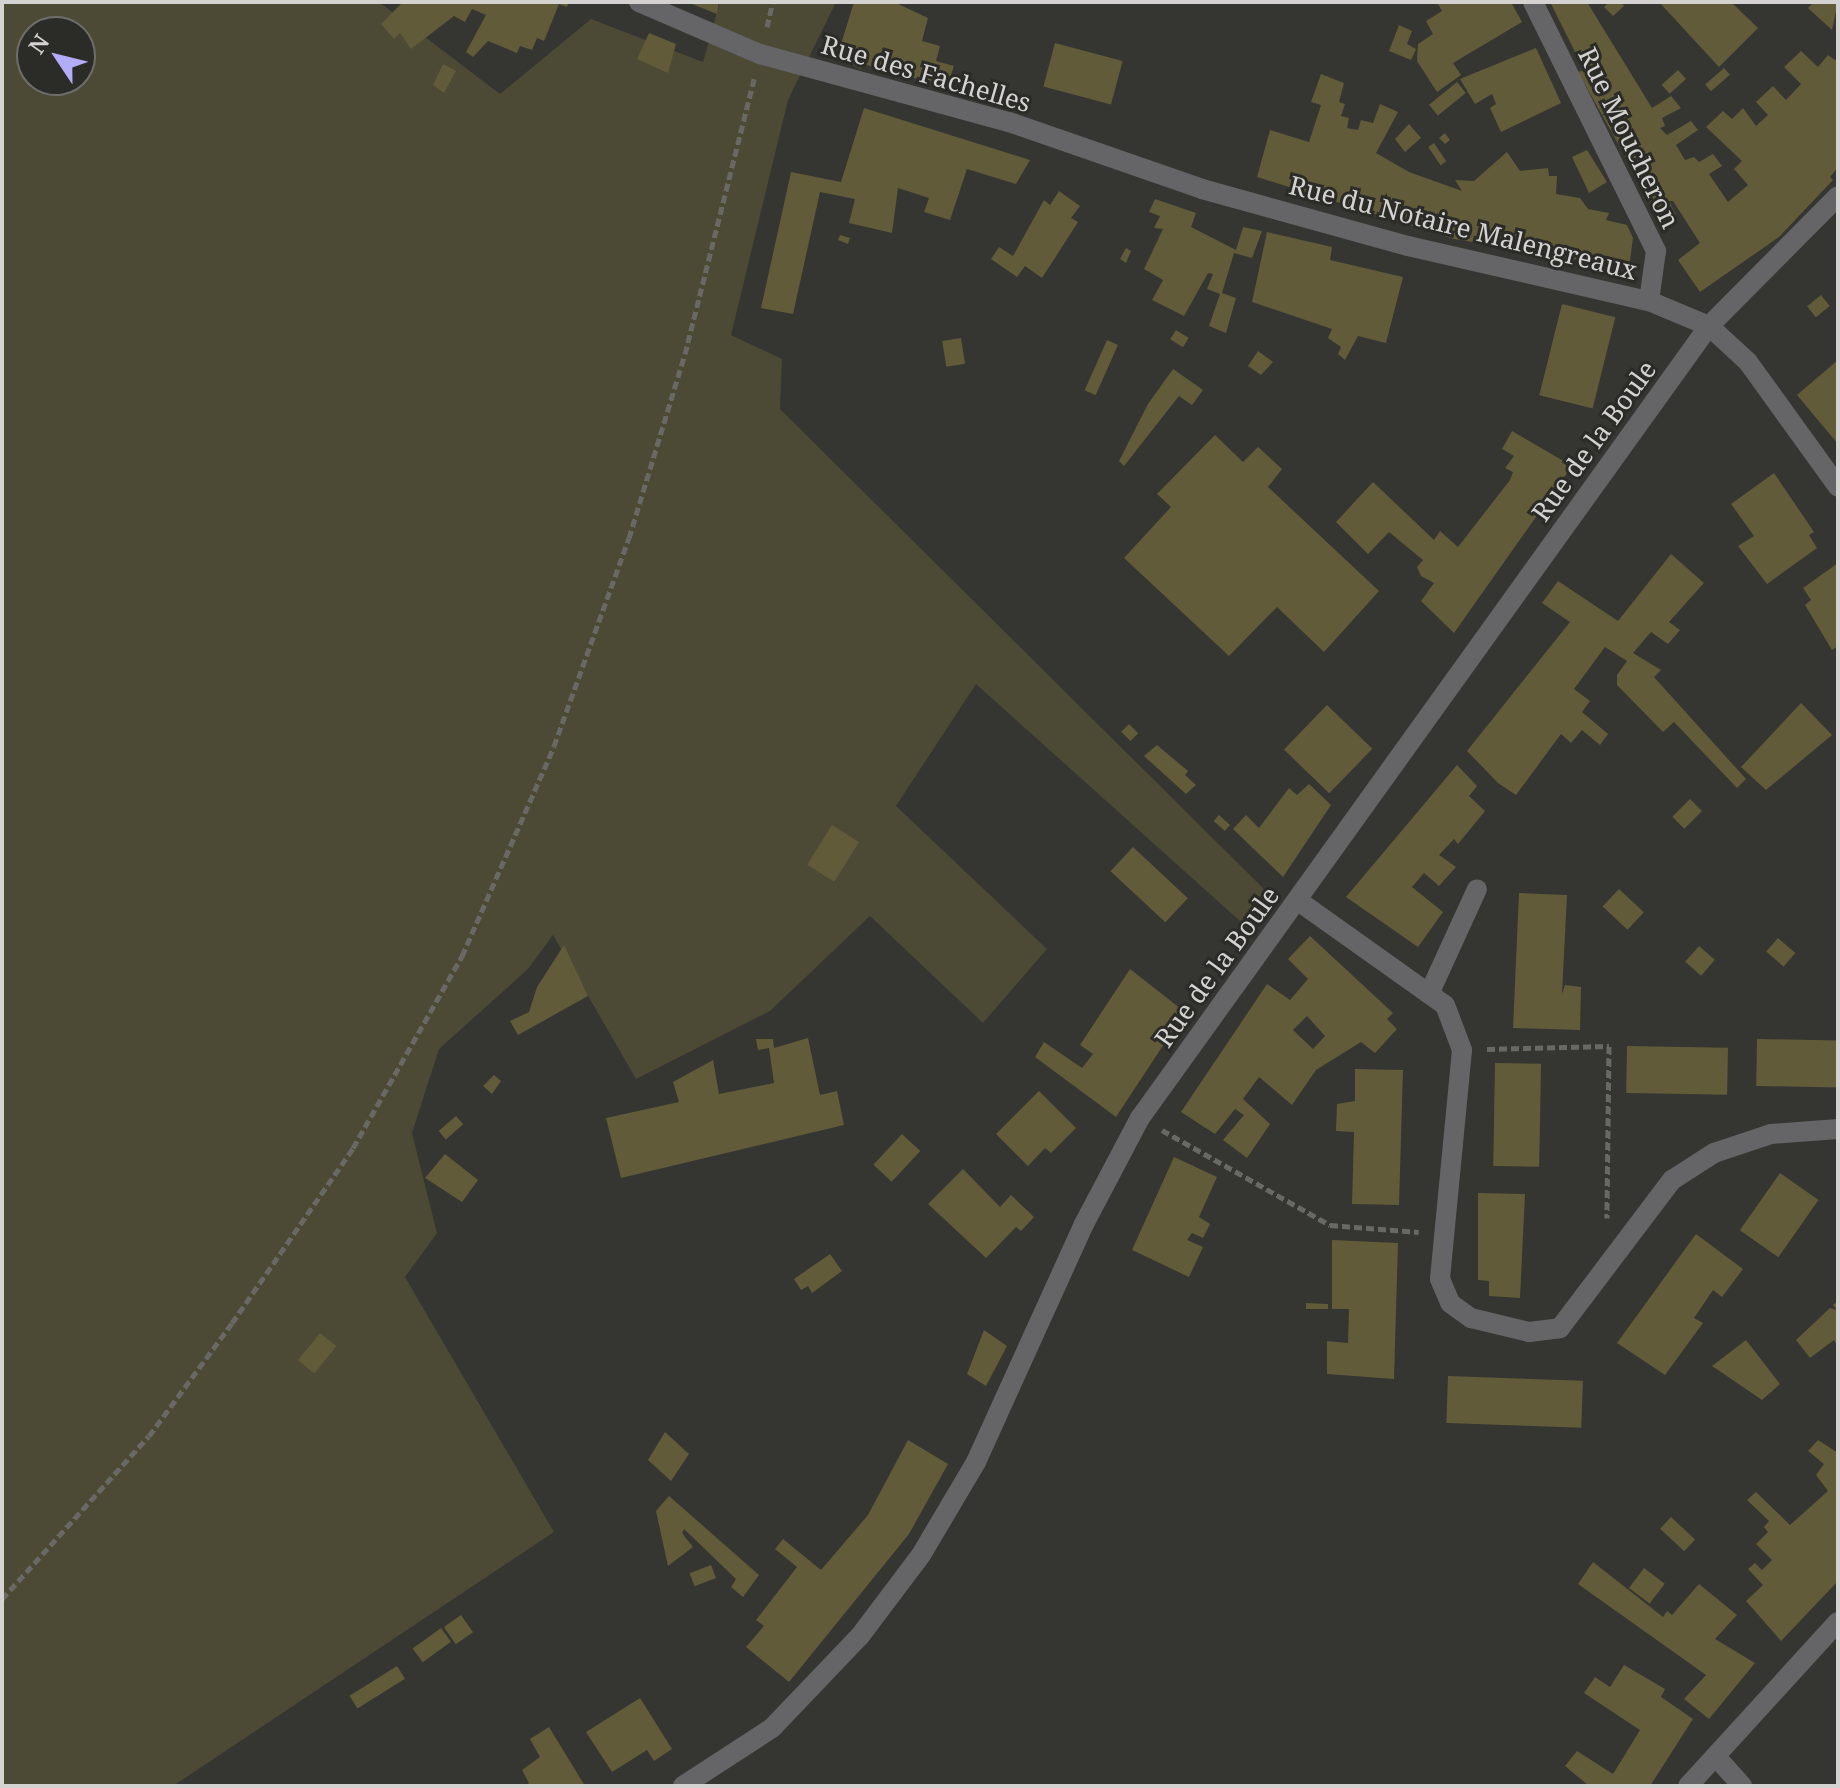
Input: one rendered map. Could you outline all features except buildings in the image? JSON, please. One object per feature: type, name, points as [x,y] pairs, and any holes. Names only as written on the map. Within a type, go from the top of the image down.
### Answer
[{"type":"street","name":"Rue des Fachelles","points":[[639,2],[760,54],[1009,122],[1202,189]]},
{"type":"street","name":"Rue Moucheron","points":[[1533,2],[1656,251],[1649,301]]},
{"type":"street","name":"Rue du Notaire Malengreaux","points":[[1202,189],[1408,246],[1649,301],[1709,326]]},
{"type":"street","name":"Rue de la Boule","points":[[683,1786],[772,1728],[860,1636],[921,1555],[976,1462],[1084,1224],[1140,1118],[1709,326],[1838,196]]},
{"type":"street","points":[[1709,326],[1748,362],[1838,487]]},
{"type":"street","points":[[1429,994],[1477,889]]},
{"type":"street","points":[[1297,900],[1445,1005],[1462,1050],[1440,1279],[1450,1303],[1471,1318],[1529,1332],[1560,1328],[1672,1180],[1714,1153],[1771,1134],[1838,1129]]},
{"type":"street","points":[[1688,1786],[1718,1759],[1838,1622]]},
{"type":"street","points":[[1718,1759],[1742,1786]]},
{"type":"path","points":[[2,1599],[149,1436],[232,1323],[353,1148],[462,956],[554,746],[629,538],[685,354],[739,137]]},
{"type":"path","points":[[1462,1050],[1609,1046],[1606,1265]]},
{"type":"path","points":[[1140,1118],[1330,1225],[1443,1232]]},
{"type":"shaded area","points":[[2,2],[379,2],[500,94],[591,19],[703,62],[720,2],[836,2],[788,100],[731,335],[782,359],[780,409],[1265,890],[1241,922],[976,684],[896,806],[1047,949],[983,1023],[870,916],[770,1011],[636,1079],[553,935],[528,969],[439,1049],[412,1133],[437,1233],[405,1277],[554,1532],[173,1786],[2,1786]]}]
